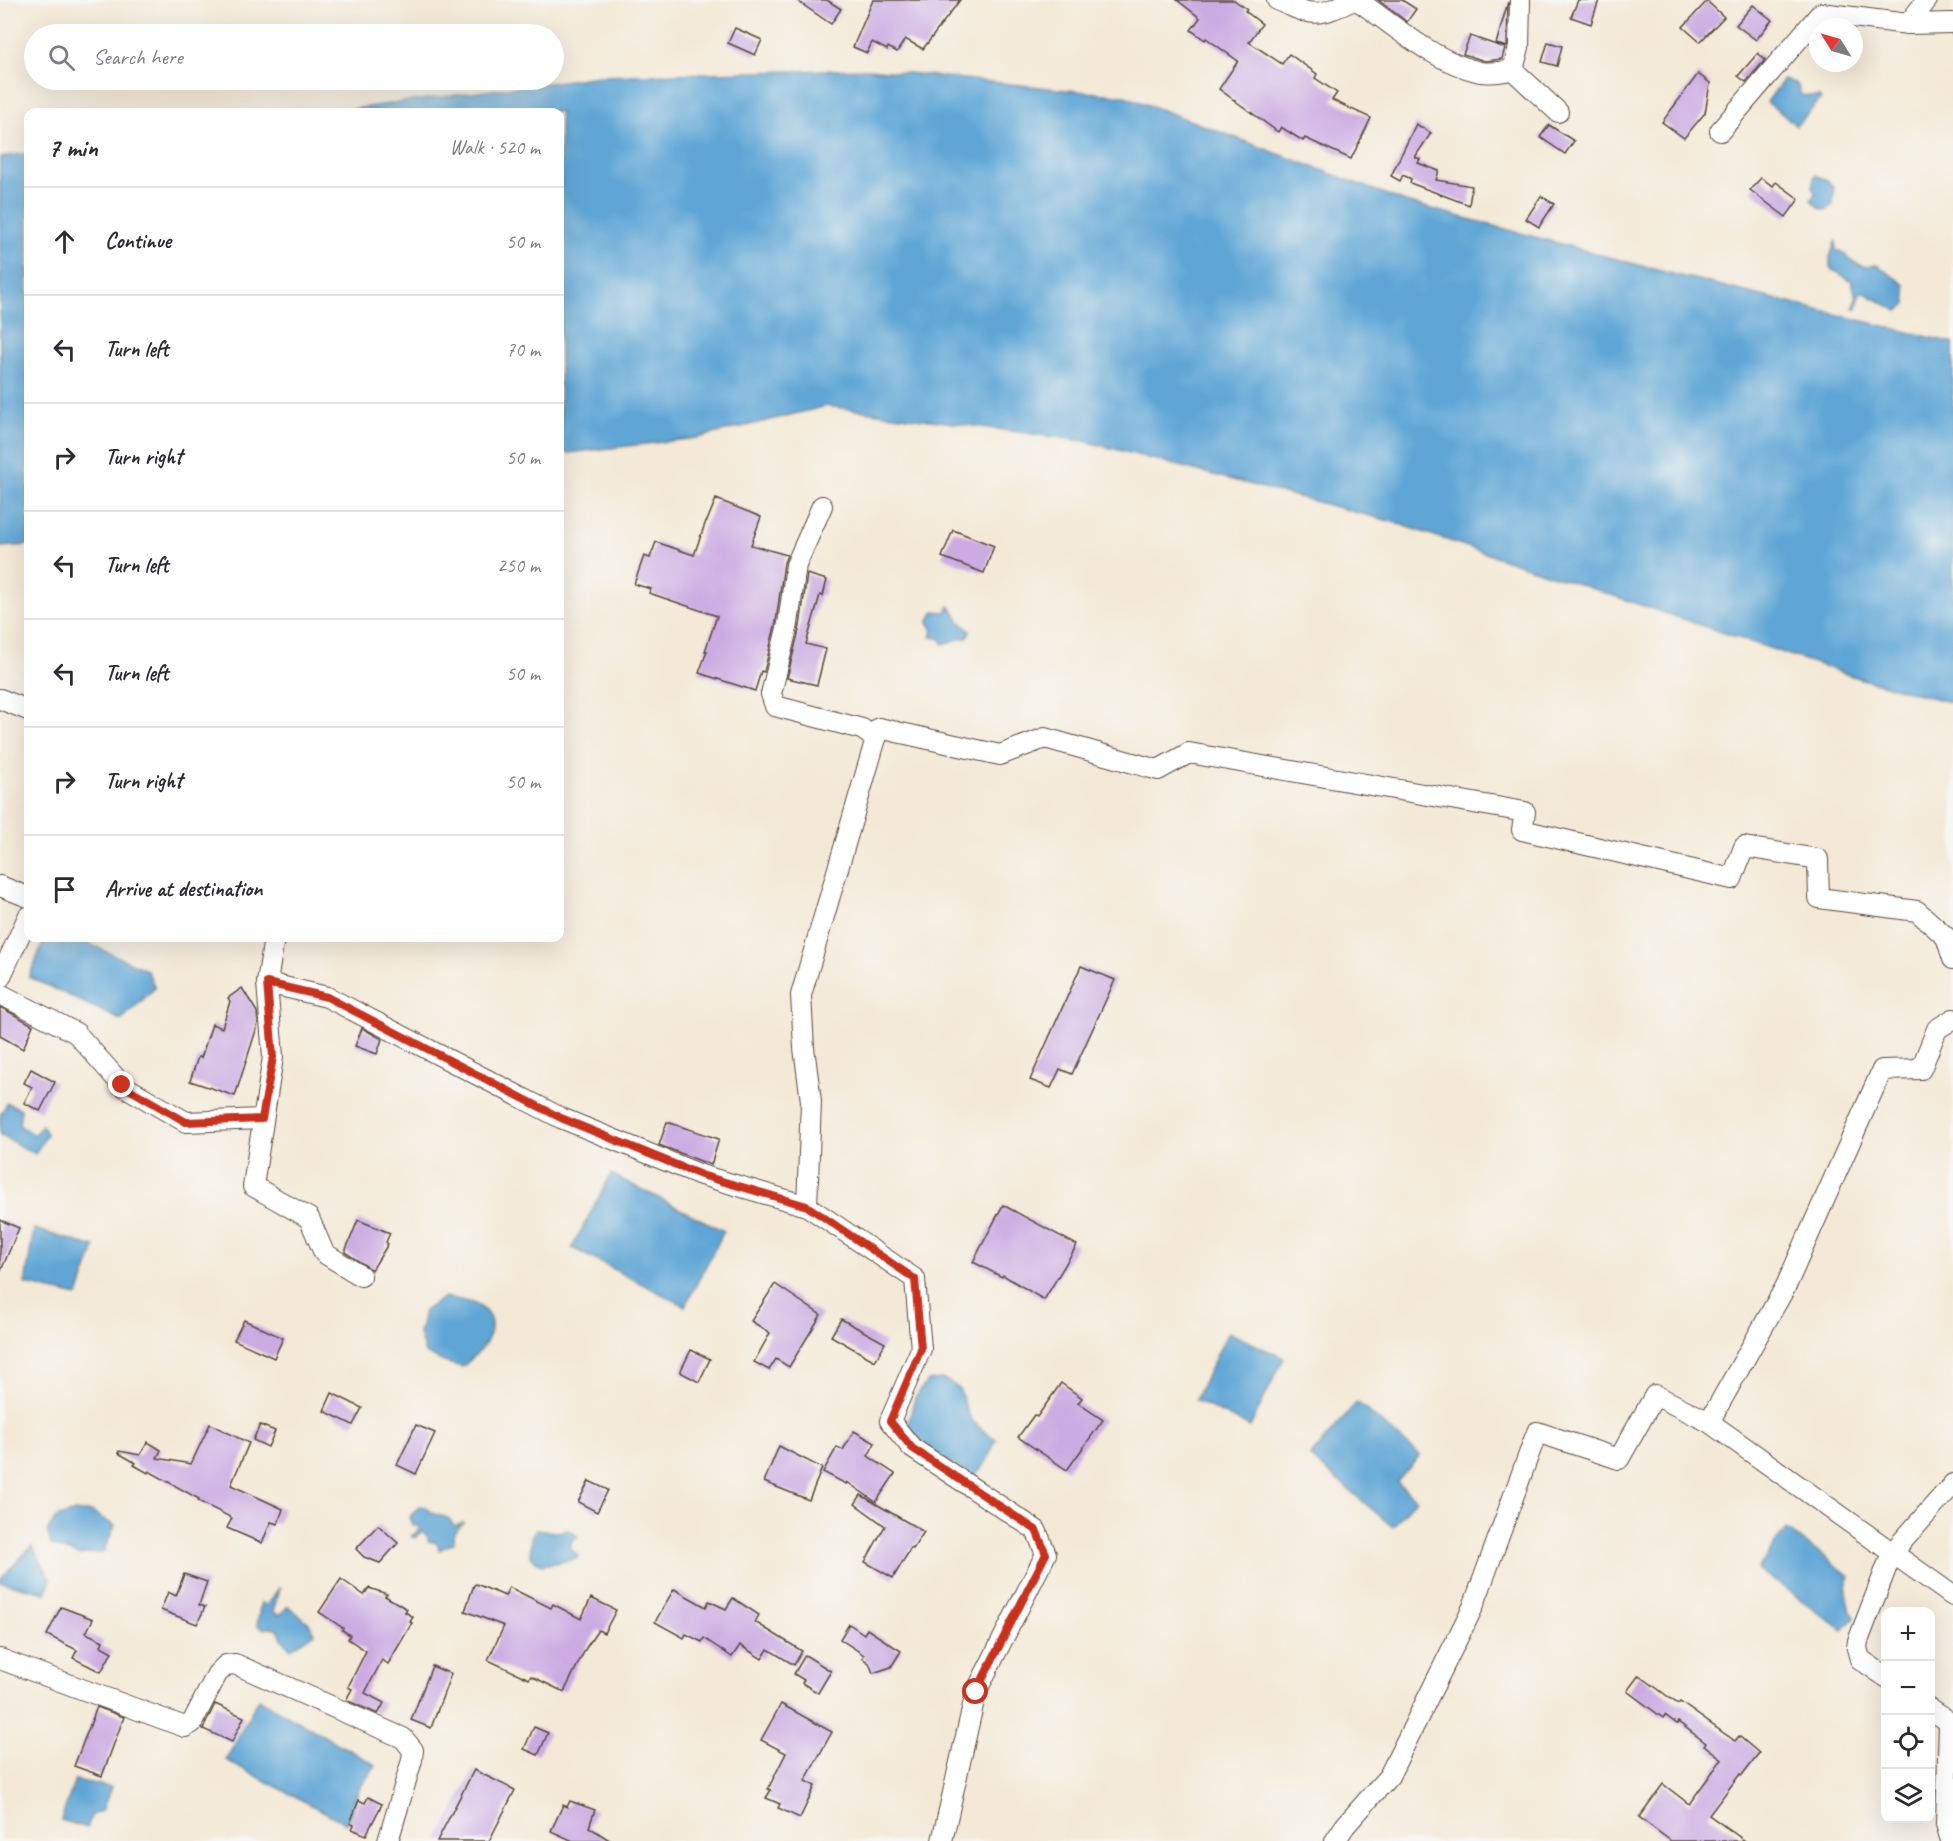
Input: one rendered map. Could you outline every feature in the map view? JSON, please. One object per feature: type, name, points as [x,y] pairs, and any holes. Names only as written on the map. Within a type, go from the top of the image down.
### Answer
[{"type":"street","points":[[1277,0],[1307,14],[1328,12],[1356,0],[1451,63],[1483,73],[1513,70],[1557,112]]},
{"type":"street","points":[[1513,70],[1519,47],[1520,0]]},
{"type":"street","points":[[1908,24],[1927,0]]},
{"type":"street","points":[[1720,131],[1821,13],[1908,24],[1953,23]]},
{"type":"street","points":[[822,506],[796,565],[788,624],[771,694],[775,706],[862,729],[876,739]]},
{"type":"street","points":[[0,699],[24,708]]},
{"type":"street","points":[[807,1206],[812,1101],[804,1048],[801,995],[879,728],[1000,755],[1045,738],[1158,770],[1188,753],[1525,812],[1522,830],[1732,879],[1744,847],[1818,859],[1819,898],[1917,911],[1950,935],[1953,958]]},
{"type":"street","points":[[0,886],[24,895]]},
{"type":"street","points":[[0,978],[24,926]]},
{"type":"street","points":[[273,942],[267,983],[273,1057],[253,1186],[309,1218],[324,1253],[361,1276]]},
{"type":"street","points":[[267,983],[327,997],[561,1118],[701,1175],[807,1206],[915,1279],[921,1349],[890,1421],[912,1448],[1036,1530],[1046,1554],[976,1692],[942,1841]]},
{"type":"street","points":[[0,994],[76,1033],[122,1085],[186,1122],[262,1119]]},
{"type":"street","points":[[1709,1422],[1786,1286],[1882,1070],[1921,1070],[1937,1029],[1953,1019]]},
{"type":"street","points":[[1335,1841],[1345,1826],[1389,1776],[1473,1607],[1537,1432],[1619,1460],[1655,1395],[1709,1422],[1953,1596]]},
{"type":"street","points":[[1881,1674],[1860,1659],[1857,1648],[1892,1552],[1953,1484]]},
{"type":"street","points":[[0,1659],[185,1727],[192,1724],[217,1674],[226,1665],[235,1664],[403,1738],[413,1750],[412,1760],[388,1841]]},
{"type":"street","points":[[1935,1710],[1951,1715],[1946,1824],[1951,1838]]},
{"type":"water","points":[[869,69],[1125,96],[1406,202],[1657,270],[1953,343],[1953,703],[1858,678],[1393,522],[1084,441],[827,406],[697,438],[564,454],[564,108],[359,108],[494,90],[564,90],[564,81],[599,76]]},
{"type":"water","points":[[1784,79],[1797,84],[1801,95],[1821,99],[1796,126],[1767,102]]},
{"type":"water","points":[[24,154],[24,545],[0,547],[0,157]]},
{"type":"water","points":[[1815,175],[1827,180],[1834,188],[1833,205],[1826,210],[1821,209],[1811,200],[1815,193],[1812,187]]},
{"type":"water","points":[[1836,240],[1836,251],[1841,251],[1850,260],[1862,266],[1877,265],[1905,285],[1907,304],[1898,311],[1863,292],[1860,293],[1857,308],[1854,308],[1856,298],[1852,281],[1830,268],[1830,257]]},
{"type":"water","points":[[949,606],[959,621],[970,631],[967,638],[943,644],[941,639],[931,637],[933,630],[928,622],[934,611],[946,612]]},
{"type":"water","points":[[43,942],[86,942],[147,970],[155,988],[121,1020],[29,977]]},
{"type":"water","points":[[7,1103],[21,1109],[19,1125],[34,1135],[42,1125],[47,1134],[35,1154],[0,1135],[0,1116]]},
{"type":"water","points":[[611,1174],[724,1231],[685,1306],[572,1248]]},
{"type":"water","points":[[34,1229],[95,1247],[78,1296],[25,1284]]},
{"type":"water","points":[[444,1297],[476,1304],[489,1318],[491,1326],[487,1341],[462,1367],[425,1353],[419,1334],[424,1311]]},
{"type":"water","points":[[1228,1332],[1284,1358],[1250,1427],[1195,1400]]},
{"type":"water","points":[[941,1379],[959,1389],[970,1418],[996,1439],[987,1461],[974,1476],[929,1449],[908,1425],[915,1397],[928,1381]]},
{"type":"water","points":[[1357,1402],[1420,1455],[1397,1482],[1416,1499],[1393,1527],[1310,1457]]},
{"type":"water","points":[[419,1506],[426,1507],[434,1514],[449,1519],[454,1527],[464,1522],[453,1535],[454,1543],[439,1550],[437,1543],[428,1541],[428,1536],[421,1532],[415,1538],[411,1536],[420,1526],[413,1525],[410,1517]]},
{"type":"water","points":[[75,1512],[92,1512],[115,1526],[103,1552],[78,1555],[51,1545],[47,1531],[56,1518]]},
{"type":"water","points":[[536,1529],[554,1532],[572,1531],[578,1537],[572,1541],[570,1548],[578,1556],[576,1559],[542,1565],[530,1557],[531,1537]]},
{"type":"water","points":[[1786,1529],[1850,1576],[1847,1597],[1849,1607],[1855,1617],[1843,1630],[1758,1569]]},
{"type":"water","points":[[32,1546],[51,1579],[46,1593],[0,1582],[0,1579]]},
{"type":"water","points":[[280,1587],[273,1612],[280,1615],[288,1606],[308,1622],[315,1633],[291,1649],[282,1639],[278,1629],[270,1627],[264,1629],[257,1625],[261,1602],[266,1606]]},
{"type":"water","points":[[258,1699],[376,1765],[359,1789],[347,1824],[226,1760]]},
{"type":"water","points":[[75,1780],[111,1787],[102,1811],[92,1815],[87,1828],[61,1820]]},
{"type":"building","points":[[796,0],[827,0],[841,9],[831,24]]},
{"type":"building","points":[[873,0],[960,0],[923,49],[905,39],[897,52],[888,47],[887,50],[872,42],[867,53],[853,47]]},
{"type":"building","points":[[1177,0],[1234,0],[1262,24],[1249,42],[1282,64],[1289,54],[1317,74],[1315,78],[1337,93],[1332,100],[1371,118],[1351,159],[1305,138],[1303,141],[1281,127],[1278,132],[1219,89],[1238,61],[1191,30],[1200,18]]},
{"type":"building","points":[[1378,0],[1402,0],[1416,9],[1407,22]]},
{"type":"building","points":[[1578,0],[1599,0],[1591,24],[1571,17]]},
{"type":"building","points":[[1707,1],[1724,17],[1700,42],[1683,27]]},
{"type":"building","points":[[1508,2],[1507,45],[1507,47],[1496,44]]},
{"type":"building","points":[[1753,5],[1772,20],[1756,40],[1736,25]]},
{"type":"building","points":[[735,28],[762,40],[755,55],[728,43]]},
{"type":"building","points":[[1470,36],[1505,48],[1502,59],[1485,61],[1463,54]]},
{"type":"building","points":[[1548,42],[1562,46],[1557,66],[1542,62]]},
{"type":"building","points":[[1758,53],[1765,60],[1746,82],[1738,76]]},
{"type":"building","points":[[1698,74],[1710,83],[1705,113],[1684,138],[1662,122]]},
{"type":"building","points":[[1416,124],[1431,133],[1415,157],[1420,159],[1418,163],[1439,171],[1436,180],[1472,186],[1469,205],[1410,183],[1411,179],[1403,175],[1400,181],[1391,176]]},
{"type":"building","points":[[1549,125],[1574,141],[1565,154],[1540,137]]},
{"type":"building","points":[[1761,178],[1773,186],[1776,182],[1799,199],[1786,217],[1750,190]]},
{"type":"building","points":[[1541,196],[1554,204],[1539,227],[1526,219]]},
{"type":"building","points":[[716,499],[761,517],[751,545],[787,555],[776,622],[764,672],[761,671],[755,691],[699,673],[717,616],[649,593],[651,589],[634,584],[644,556],[650,558],[656,542],[694,555]]},
{"type":"building","points":[[953,530],[994,546],[984,573],[942,557]]},
{"type":"building","points":[[807,574],[827,580],[823,596],[820,595],[806,644],[826,649],[817,685],[787,678],[800,626]]},
{"type":"building","points":[[1081,966],[1115,980],[1072,1074],[1060,1069],[1051,1088],[1030,1080]]},
{"type":"building","points":[[242,988],[257,1012],[258,1024],[235,1096],[190,1081],[198,1057],[201,1058],[212,1024],[222,1028],[230,1001],[228,998]]},
{"type":"building","points":[[0,1007],[33,1025],[23,1049],[0,1036]]},
{"type":"building","points":[[362,1028],[382,1039],[377,1054],[355,1046]]},
{"type":"building","points":[[31,1069],[55,1082],[40,1111],[24,1103],[32,1087],[24,1083]]},
{"type":"building","points":[[667,1122],[719,1139],[711,1165],[659,1145]]},
{"type":"building","points":[[1003,1205],[1077,1245],[1044,1300],[1003,1275],[1002,1277],[973,1262]]},
{"type":"building","points":[[0,1220],[19,1228],[0,1273]]},
{"type":"building","points":[[358,1220],[390,1233],[386,1242],[388,1244],[372,1270],[345,1252]]},
{"type":"building","points":[[775,1284],[821,1315],[789,1367],[776,1359],[769,1370],[754,1362],[770,1333],[751,1321]]},
{"type":"building","points":[[841,1319],[885,1343],[875,1361],[831,1336]]},
{"type":"building","points":[[244,1320],[283,1338],[274,1358],[234,1340]]},
{"type":"building","points":[[691,1350],[710,1359],[699,1382],[680,1372]]},
{"type":"building","points":[[1061,1383],[1082,1398],[1078,1403],[1103,1420],[1067,1470],[1018,1437],[1034,1415],[1037,1417]]},
{"type":"building","points":[[332,1393],[362,1408],[353,1425],[324,1411]]},
{"type":"building","points":[[210,1424],[249,1443],[231,1485],[283,1509],[278,1524],[271,1522],[262,1543],[227,1528],[232,1518],[198,1501],[199,1499],[149,1471],[148,1473],[118,1453],[119,1451],[140,1455],[148,1442],[161,1450],[157,1458],[191,1464]]},
{"type":"building","points":[[260,1425],[275,1431],[268,1447],[253,1440]]},
{"type":"building","points":[[416,1425],[435,1433],[416,1474],[397,1465]]},
{"type":"building","points":[[854,1431],[875,1443],[868,1456],[895,1474],[876,1502],[847,1482],[846,1484],[823,1472],[837,1447],[843,1450]]},
{"type":"building","points":[[779,1446],[822,1468],[809,1500],[764,1482]]},
{"type":"building","points":[[589,1481],[608,1490],[597,1512],[578,1502]]},
{"type":"building","points":[[861,1495],[924,1532],[913,1549],[911,1548],[893,1578],[865,1562],[885,1526],[855,1504]]},
{"type":"building","points":[[378,1525],[398,1543],[380,1563],[364,1557],[356,1549]]},
{"type":"building","points":[[184,1574],[207,1582],[199,1605],[205,1607],[197,1624],[161,1610],[168,1592],[176,1596]]},
{"type":"building","points":[[341,1579],[364,1595],[369,1588],[387,1594],[385,1596],[407,1609],[405,1612],[413,1617],[410,1622],[412,1623],[388,1664],[382,1660],[365,1693],[384,1703],[378,1714],[346,1700],[352,1689],[348,1687],[366,1651],[348,1639],[350,1635],[342,1630],[343,1628],[319,1612]]},
{"type":"building","points":[[476,1584],[505,1596],[509,1587],[551,1608],[553,1604],[581,1619],[591,1598],[616,1610],[604,1633],[598,1630],[586,1648],[564,1692],[531,1676],[529,1679],[488,1660],[504,1626],[465,1611]]},
{"type":"building","points":[[674,1589],[706,1607],[709,1601],[726,1609],[733,1598],[759,1615],[755,1622],[802,1651],[794,1665],[768,1649],[762,1659],[740,1645],[732,1657],[704,1638],[702,1642],[686,1634],[684,1638],[655,1622]]},
{"type":"building","points":[[61,1607],[93,1619],[86,1633],[103,1641],[101,1646],[112,1652],[101,1672],[73,1658],[77,1650],[47,1635]]},
{"type":"building","points":[[849,1624],[864,1634],[867,1629],[901,1651],[891,1667],[873,1673],[869,1663],[862,1658],[864,1655],[840,1639]]},
{"type":"building","points":[[805,1655],[831,1671],[818,1693],[802,1683],[804,1680],[794,1674]]},
{"type":"building","points":[[432,1666],[451,1674],[431,1728],[411,1720]]},
{"type":"building","points":[[1639,1675],[1678,1704],[1680,1702],[1735,1741],[1739,1736],[1759,1753],[1709,1815],[1745,1841],[1671,1841],[1639,1817],[1663,1784],[1689,1804],[1722,1759],[1704,1745],[1706,1743],[1678,1722],[1677,1724],[1665,1715],[1663,1718],[1627,1691]]},
{"type":"building","points":[[215,1704],[244,1717],[232,1742],[203,1729]]},
{"type":"building","points":[[781,1704],[832,1732],[805,1781],[815,1786],[800,1818],[778,1808],[780,1804],[766,1798],[771,1790],[768,1789],[786,1753],[761,1740]]},
{"type":"building","points":[[97,1707],[124,1717],[102,1776],[74,1766]]},
{"type":"building","points":[[534,1727],[548,1733],[538,1755],[524,1749]]},
{"type":"building","points":[[474,1770],[515,1790],[489,1841],[437,1841]]},
{"type":"building","points":[[368,1797],[382,1804],[366,1835],[352,1829],[354,1825],[350,1823],[359,1800],[365,1803]]},
{"type":"building","points":[[570,1801],[595,1810],[589,1827],[611,1841],[573,1841],[551,1831],[563,1805],[567,1807]]},
{"type":"route","points":[[122,1085],[186,1122],[262,1119],[273,1057],[267,983],[327,997],[561,1118],[701,1175],[807,1206],[915,1279],[921,1349],[890,1421],[912,1448],[1036,1530],[1046,1554],[976,1692]]}]
